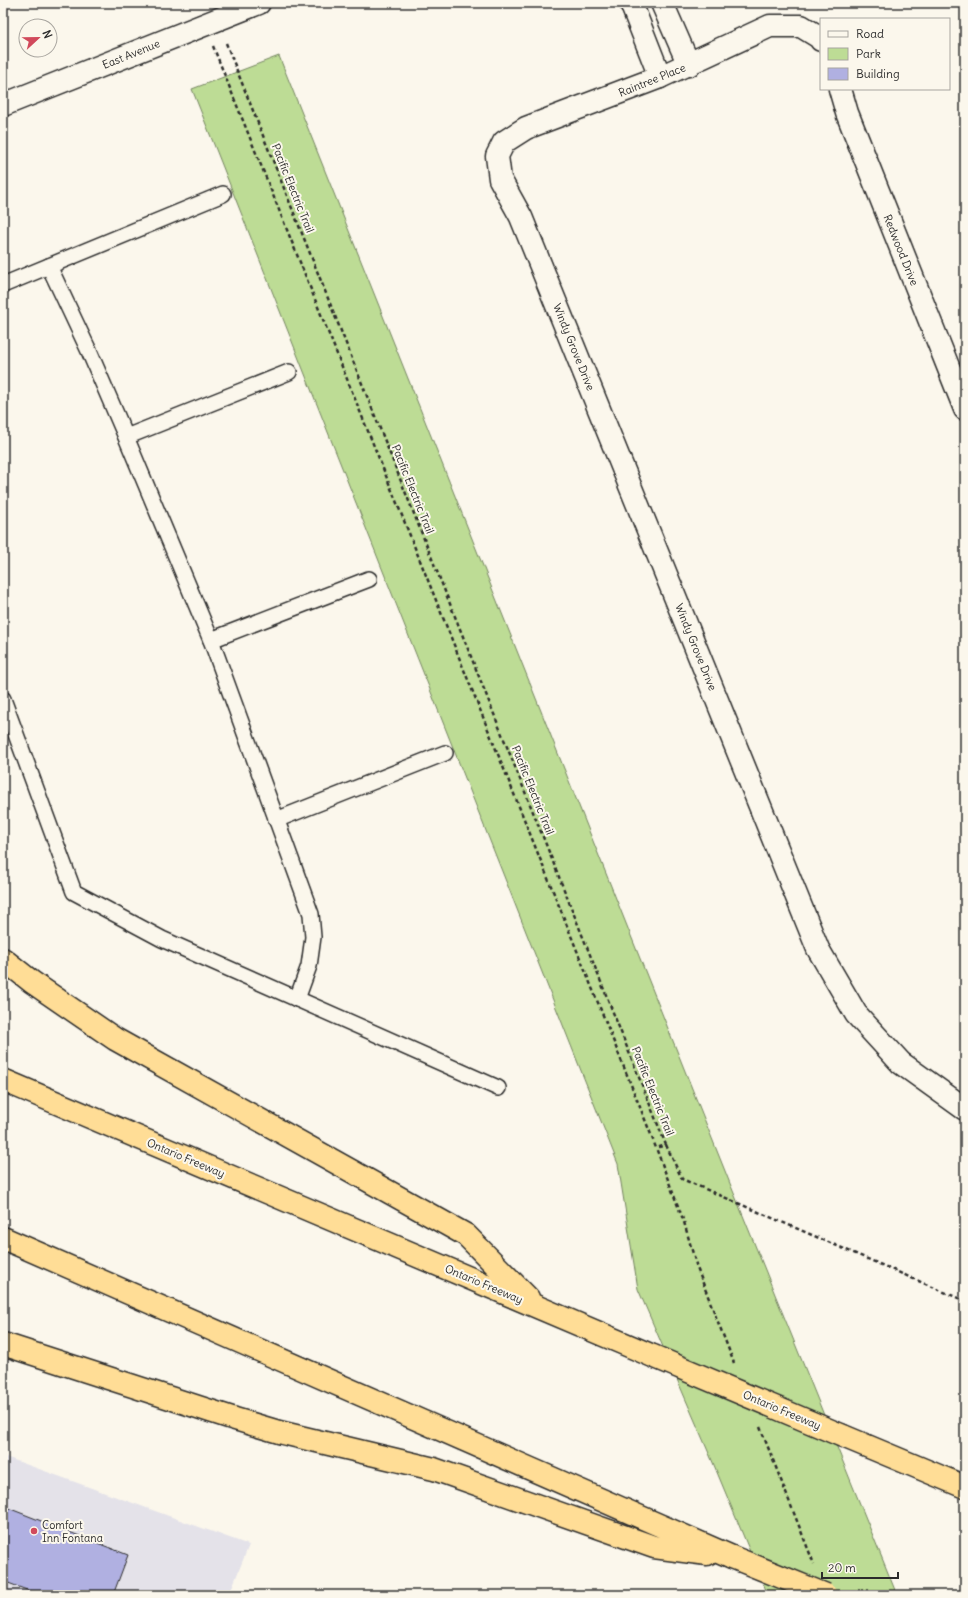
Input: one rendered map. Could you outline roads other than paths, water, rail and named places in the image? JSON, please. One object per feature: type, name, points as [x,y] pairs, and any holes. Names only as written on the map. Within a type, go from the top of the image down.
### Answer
[{"type":"highway","points":[[3,959],[32,982],[115,1039],[466,1235],[536,1306]]},
{"type":"highway","name":"Ontario Freeway","points":[[3,1080],[965,1487]]},
{"type":"highway","points":[[3,1238],[732,1557],[826,1595]]},
{"type":"highway","points":[[3,1344],[279,1432],[434,1470],[654,1547],[732,1557]]},
{"type":"street","name":"East Avenue","points":[[3,105],[260,3]]},
{"type":"street","points":[[631,3],[660,77]]},
{"type":"street","points":[[662,3],[689,64]]},
{"type":"street","name":"Raintree Place","points":[[504,142],[526,128],[660,77],[770,26],[801,26],[820,37]]},
{"type":"street","name":"Redwood Drive","points":[[840,90],[847,113],[965,409]]},
{"type":"street","name":"Windy Grove Drive","points":[[504,142],[497,156],[500,179],[521,217],[818,949],[856,1014],[886,1047],[901,1063],[965,1109]]},
{"type":"lane","points":[[3,285],[222,194]]},
{"type":"lane","points":[[49,266],[89,351],[212,640],[311,914],[313,937],[309,966],[297,999]]},
{"type":"lane","points":[[126,437],[289,372]]},
{"type":"lane","points":[[212,640],[369,579]]},
{"type":"lane","points":[[3,699],[74,892],[162,939],[498,1088]]},
{"type":"lane","points":[[276,820],[445,753]]},
{"type":"place","name":"Comfort Inn Fontana","points":[[34,1531]]}]
